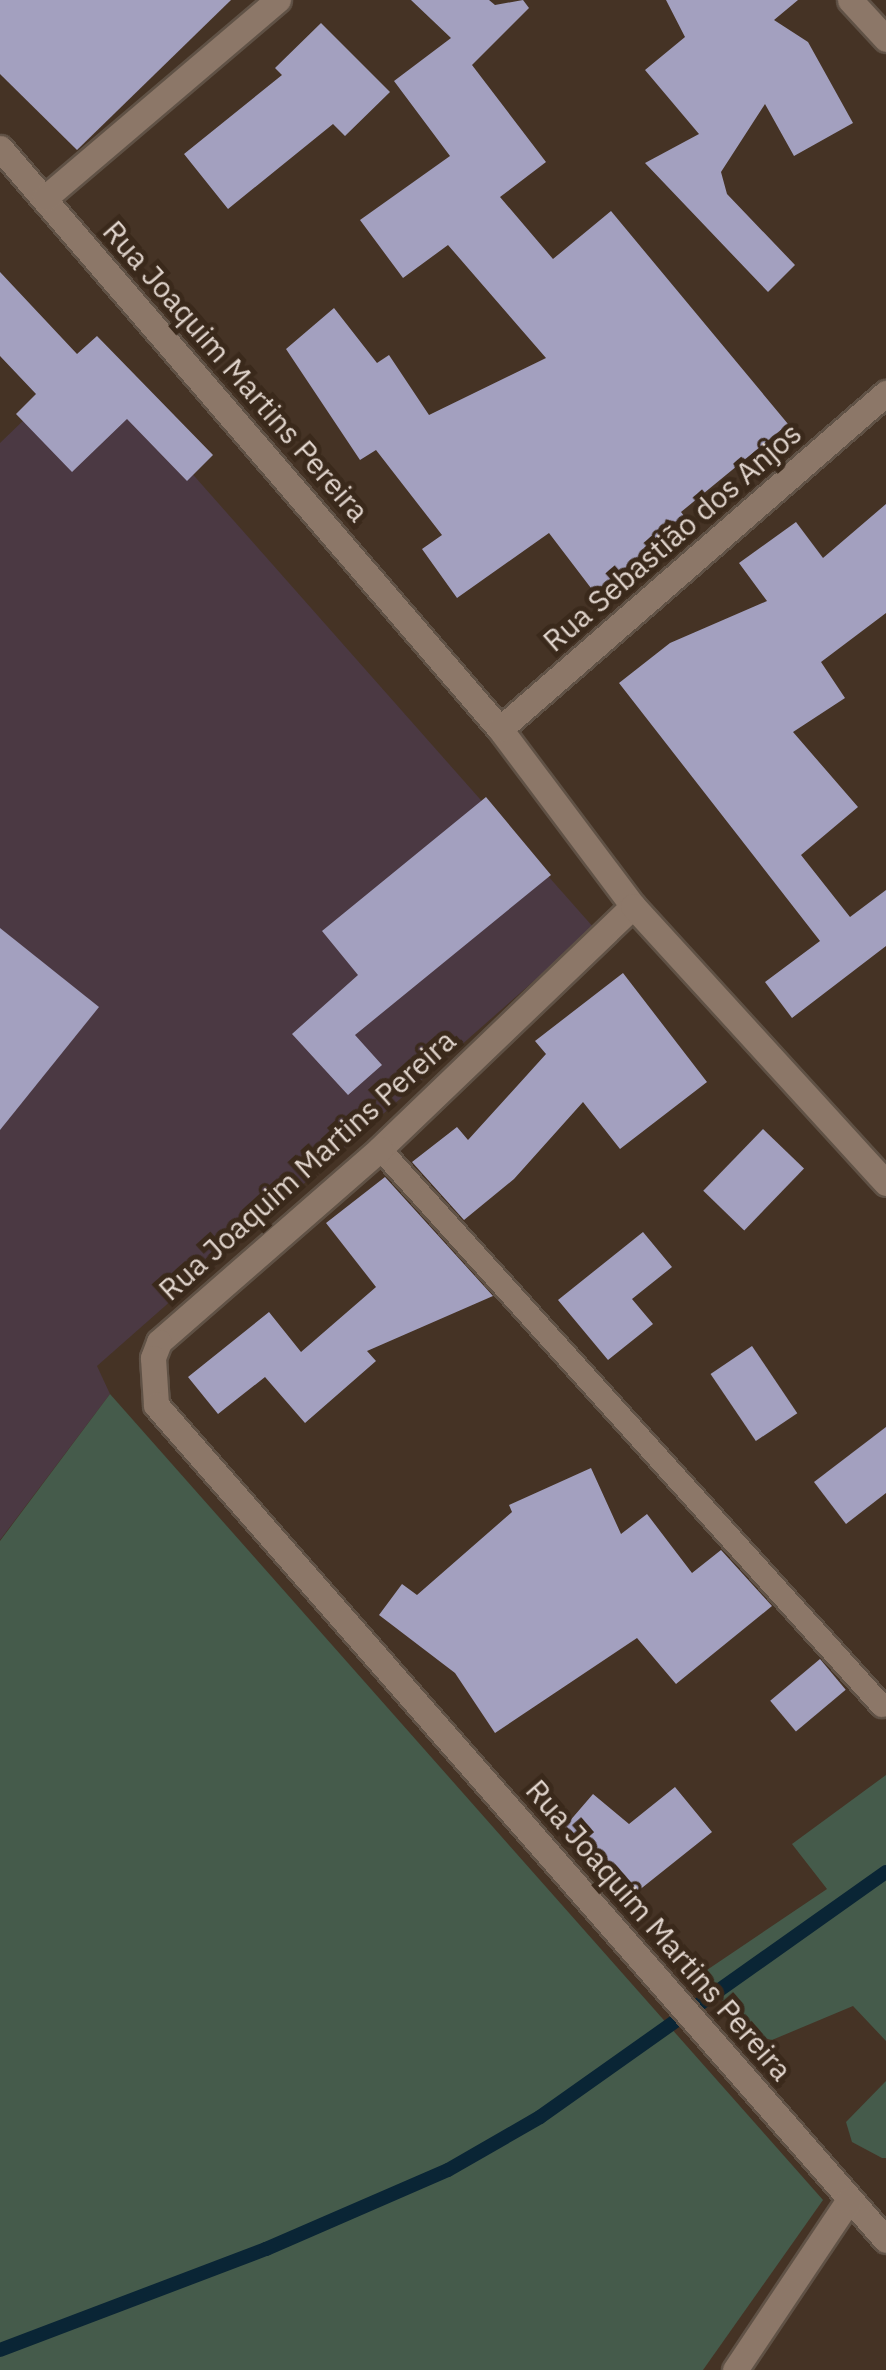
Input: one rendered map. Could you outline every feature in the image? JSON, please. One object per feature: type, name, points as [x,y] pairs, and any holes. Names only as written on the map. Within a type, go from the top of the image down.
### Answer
[{"type":"street","points":[[45,198],[278,0]]},
{"type":"street","points":[[850,0],[886,39]]},
{"type":"street","name":"Rua Joaquim Martins Pereira","points":[[0,148],[500,730],[632,906],[380,1149],[159,1342],[153,1358],[156,1405],[886,2240]]},
{"type":"street","name":"Rua Sebastião dos Anjos","points":[[500,730],[886,393]]},
{"type":"street","points":[[632,906],[886,1183]]},
{"type":"street","points":[[735,2370],[848,2200]]},
{"type":"lane","points":[[380,1149],[882,1706]]},
{"type":"shaded area","points":[[89,357],[594,928],[97,1366],[110,1394],[0,1540],[0,443]]},
{"type":"green space","points":[[110,1394],[823,2200],[703,2370],[0,2370],[0,1541]]},
{"type":"green space","points":[[886,1775],[886,2041],[853,2006],[772,2040],[749,2034],[701,1974],[827,1889],[792,1844]]},
{"type":"green space","points":[[886,2081],[886,2158],[882,2158],[852,2142],[846,2122]]},
{"type":"building","points":[[0,0],[231,0],[77,150],[0,74]]},
{"type":"building","points":[[411,0],[489,0],[495,5],[523,0],[529,8],[472,65],[546,162],[500,197],[553,259],[611,211],[788,424],[681,512],[691,525],[597,596],[549,533],[457,598],[422,549],[442,535],[376,450],[360,460],[286,349],[334,308],[377,363],[389,355],[429,415],[546,358],[448,245],[403,278],[360,220],[450,156],[394,81],[451,38]]},
{"type":"building","points":[[666,0],[798,0],[774,20],[808,42],[853,123],[794,156],[765,104],[721,172],[727,194],[795,265],[768,292],[645,163],[699,134],[645,70],[685,37]]},
{"type":"building","points":[[321,23],[390,92],[345,136],[333,124],[228,209],[184,154],[282,75],[275,68]]},
{"type":"building","points":[[0,272],[77,354],[97,336],[213,455],[187,481],[127,419],[72,472],[16,414],[36,394],[0,356]]},
{"type":"building","points":[[886,504],[886,613],[821,662],[845,698],[793,732],[858,807],[801,855],[850,917],[886,890],[886,946],[792,1018],[765,982],[820,941],[619,683],[670,643],[767,601],[739,563],[796,522],[823,558]]},
{"type":"building","points":[[486,797],[551,875],[355,1035],[382,1065],[348,1095],[292,1034],[358,975],[322,931]]},
{"type":"building","points":[[0,928],[99,1007],[0,1130]]},
{"type":"building","points":[[623,973],[707,1082],[620,1149],[583,1102],[514,1179],[464,1220],[412,1162],[457,1127],[468,1140],[546,1054],[535,1041]]},
{"type":"building","points":[[763,1129],[804,1169],[744,1230],[703,1191]]},
{"type":"building","points":[[385,1177],[493,1296],[367,1351],[376,1361],[305,1423],[265,1377],[218,1414],[188,1377],[269,1312],[301,1352],[376,1287],[326,1223]]},
{"type":"building","points":[[643,1232],[672,1267],[632,1299],[653,1324],[608,1360],[558,1300]]},
{"type":"building","points":[[752,1346],[797,1413],[756,1441],[711,1374]]},
{"type":"building","points":[[886,1427],[886,1493],[846,1524],[814,1482]]},
{"type":"building","points":[[591,1468],[621,1534],[647,1514],[692,1573],[721,1550],[772,1606],[676,1684],[637,1638],[495,1733],[455,1673],[379,1615],[402,1584],[417,1595],[512,1512],[509,1505]]},
{"type":"building","points":[[820,1659],[846,1690],[796,1731],[770,1701]]},
{"type":"building","points":[[675,1787],[712,1832],[628,1899],[562,1830],[593,1794],[629,1824]]},
{"type":"waterway","points":[[0,2350],[266,2249],[448,2170],[540,2117],[886,1872]]}]
